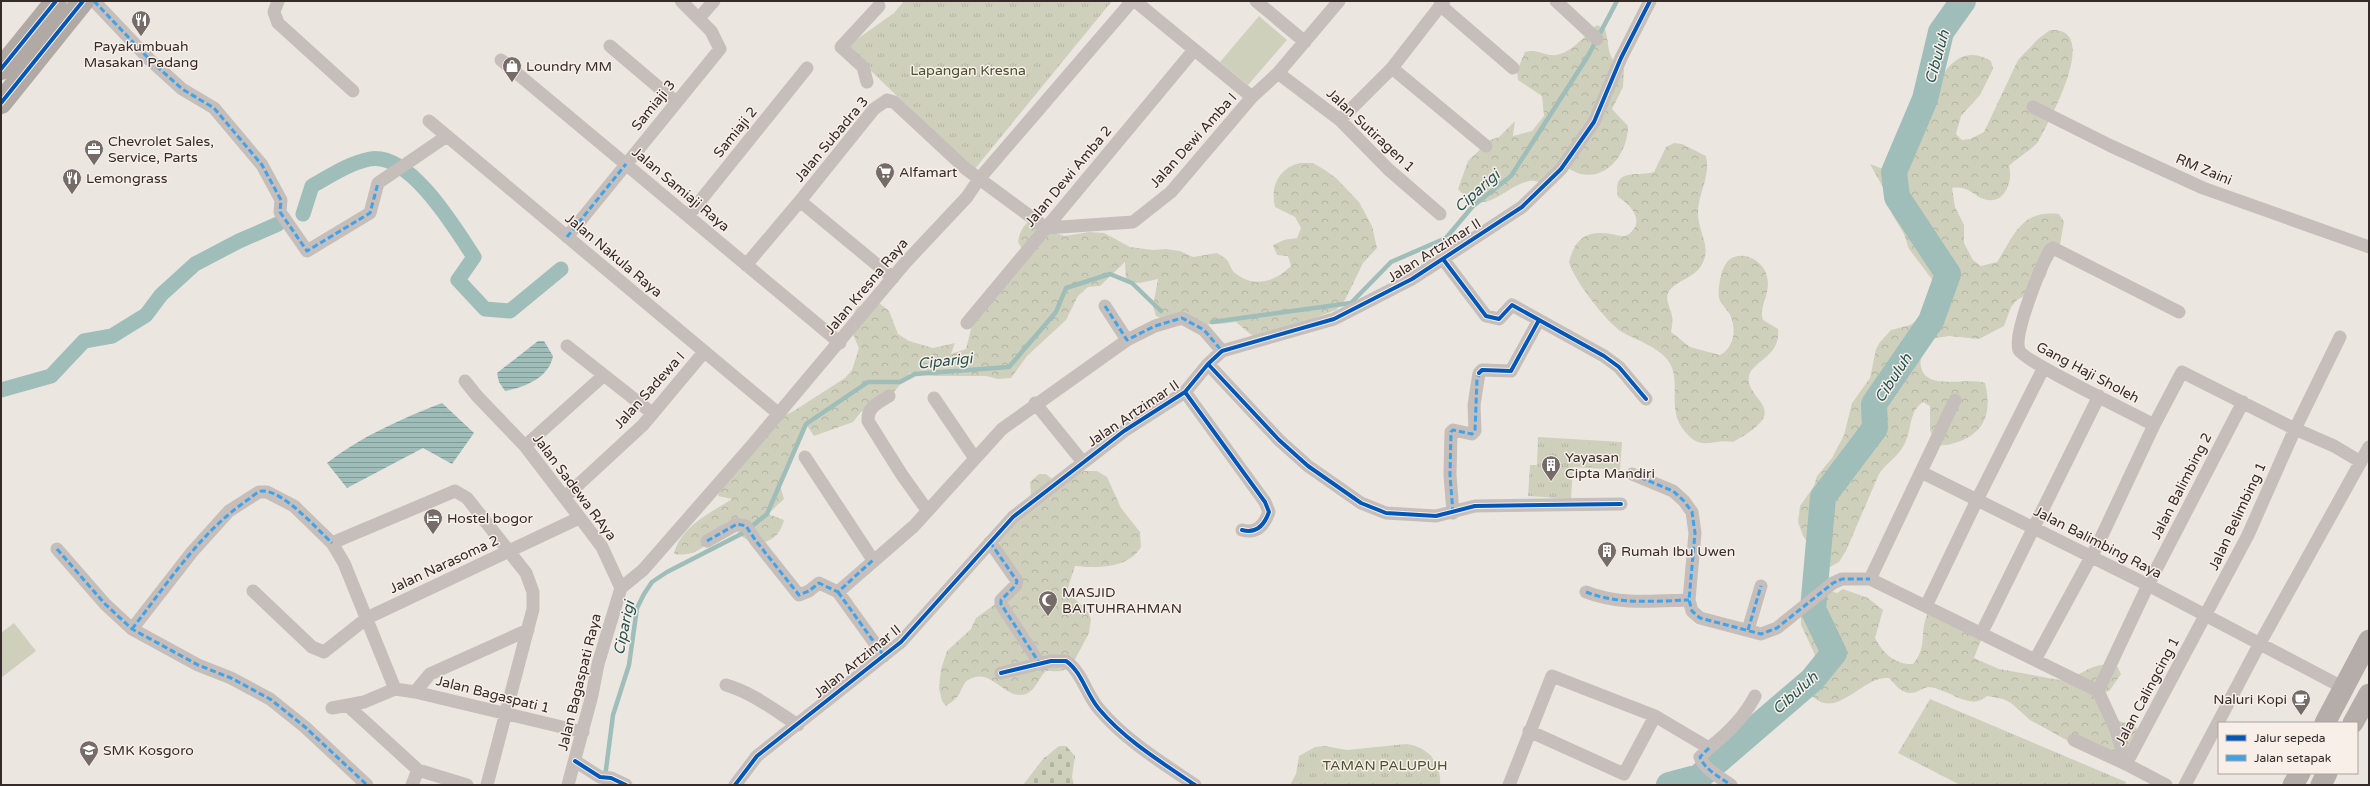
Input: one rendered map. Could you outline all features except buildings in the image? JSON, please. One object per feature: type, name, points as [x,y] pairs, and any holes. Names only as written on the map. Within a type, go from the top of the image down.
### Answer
[{"type":"highway","points":[[1,69],[56,1]]},
{"type":"highway","points":[[1,103],[83,1]]},
{"type":"main road","points":[[2326,722],[2369,640]]},
{"type":"main road","points":[[2354,722],[2369,694]]},
{"type":"main road","points":[[2293,785],[2299,774]]},
{"type":"main road","points":[[2321,785],[2326,774]]},
{"type":"street","points":[[94,1],[150,60],[182,89],[214,108],[262,165],[281,200],[280,212],[307,251],[370,213],[378,183],[447,136]]},
{"type":"street","points":[[278,1],[274,12],[278,23],[353,91]]},
{"type":"street","points":[[681,1],[699,18],[714,1]]},
{"type":"street","name":"Jalan Dewi Amba I","points":[[1046,228],[1133,222],[1171,192],[1252,97],[1133,1]]},
{"type":"street","name":"Jalan Kresna Raya","points":[[621,588],[643,570],[840,343],[893,278],[967,197],[979,179],[1133,1]]},
{"type":"street","points":[[1256,1],[1305,42]]},
{"type":"street","points":[[1252,97],[1278,73],[1339,1]]},
{"type":"street","points":[[1556,1],[1597,39]]},
{"type":"street","name":"Jalan Artzimar II","points":[[734,785],[758,756],[901,642],[1013,517],[1082,461],[1124,431],[1185,392],[1208,364],[1222,351],[1334,318],[1412,279],[1522,207],[1561,169],[1594,122],[1621,58],[1650,1]]},
{"type":"street","points":[[867,82],[862,67],[841,47],[880,3]]},
{"type":"street","points":[[1340,120],[1392,68],[1442,3],[1513,68]]},
{"type":"street","name":"Samiaji 3","points":[[567,237],[720,49],[713,35],[699,18]]},
{"type":"street","points":[[610,46],[676,102]]},
{"type":"street","name":"Jalan Dewi Amba 2","points":[[967,323],[1194,50]]},
{"type":"street","name":"Jalan Samiaji Raya","points":[[501,60],[840,343]]},
{"type":"street","name":"Samiaji 2","points":[[688,216],[807,68]]},
{"type":"street","points":[[1392,68],[1486,146]]},
{"type":"street","name":"Jalan Sutiragen 1","points":[[1278,73],[1340,120],[1388,168],[1440,214]]},
{"type":"street","name":"Jalan Subadra 3","points":[[800,201],[874,109],[887,100],[894,102],[966,169],[979,179]]},
{"type":"street","name":"RM Zaini","points":[[2033,107],[2110,146],[2203,188],[2369,247]]},
{"type":"street","name":"Jalan Nakula Raya","points":[[428,121],[779,414]]},
{"type":"street","points":[[979,179],[1046,228]]},
{"type":"street","points":[[746,265],[800,201],[893,278]]},
{"type":"street","name":"Gang Haji Sholeh","points":[[2154,425],[2043,369],[2019,352],[2017,344],[2027,307],[2050,250],[2058,251],[2179,312]]},
{"type":"street","points":[[1443,259],[1486,316],[1499,319],[1512,305],[1604,356],[1619,367],[1646,399]]},
{"type":"street","points":[[1105,306],[1127,340]]},
{"type":"street","points":[[838,592],[873,560],[899,540],[974,457],[1002,429],[1035,403],[1127,340],[1155,326],[1182,318],[1204,330],[1222,351]]},
{"type":"street","points":[[1453,513],[1450,475],[1451,432],[1453,430],[1472,434],[1475,431],[1474,406],[1478,373],[1482,370],[1511,371],[1539,320]]},
{"type":"street","name":"Jalan Belimbing 1","points":[[2206,615],[2248,535],[2294,429],[2340,337]]},
{"type":"street","points":[[568,346],[603,376],[652,413]]},
{"type":"street","name":"Jalan Sadewa I","points":[[564,497],[643,425],[704,352]]},
{"type":"street","points":[[1208,364],[1279,440],[1308,466],[1362,503],[1393,513],[1436,516],[1453,513],[1475,506],[1621,504]]},
{"type":"street","points":[[1926,606],[2043,369]]},
{"type":"street","points":[[2035,660],[2091,558],[2154,425],[2182,372],[2294,429],[2334,446],[2361,462]]},
{"type":"street","points":[[525,446],[603,376]]},
{"type":"street","name":"Jalan Sadewa RAya","points":[[465,381],[525,446],[602,547],[621,588]]},
{"type":"street","points":[[1185,392],[1258,491],[1269,512],[1267,518],[1256,531],[1251,532],[1242,530]]},
{"type":"street","points":[[889,396],[872,407],[868,413],[868,421],[888,454],[927,510]]},
{"type":"street","points":[[1981,634],[2099,396]]},
{"type":"street","points":[[934,398],[974,457]]},
{"type":"street","points":[[1870,579],[1955,400]]},
{"type":"street","name":"Jalan Balimbing 2","points":[[2098,691],[2148,585],[2243,402]]},
{"type":"street","points":[[1035,403],[1082,461]]},
{"type":"street","points":[[2218,722],[2260,643],[2369,447]]},
{"type":"street","points":[[805,457],[873,560]]},
{"type":"street","name":"Jalan Balimbing Raya","points":[[1921,472],[2091,558],[2148,585],[2344,688]]},
{"type":"street","points":[[1632,474],[1673,491],[1684,501],[1692,512],[1695,533],[1689,600],[1692,611],[1700,618],[1761,634],[1772,630],[1804,607],[1833,583],[1842,579],[1870,579],[2098,691],[2116,730],[2126,764]]},
{"type":"street","points":[[332,543],[455,491],[467,498],[526,573],[533,592],[533,608],[487,785]]},
{"type":"street","points":[[132,629],[199,544],[229,511],[259,492],[266,492],[294,506],[332,543],[344,563],[395,689],[348,706],[332,708]]},
{"type":"street","name":"Jalan Narasoma 2","points":[[253,591],[285,624],[312,647],[321,652],[327,652],[367,618],[579,518]]},
{"type":"street","points":[[708,541],[737,524],[746,526],[798,595],[809,591],[819,583],[838,592],[884,656]]},
{"type":"street","points":[[990,542],[1017,581],[1016,585],[1001,600],[1001,604],[1040,664]]},
{"type":"street","points":[[57,549],[105,604],[132,629],[198,664],[231,678],[270,699],[305,726],[367,785]]},
{"type":"street","points":[[1748,630],[1761,586]]},
{"type":"street","name":"Jalan Bagaspati Raya","points":[[568,785],[583,732],[598,664],[621,588]]},
{"type":"street","points":[[1586,592],[1605,599],[1632,601],[1689,600]]},
{"type":"street","name":"Jalan Calingcing 1","points":[[2166,785],[2126,764],[2206,615]]},
{"type":"street","points":[[415,692],[430,674],[528,630]]},
{"type":"street","points":[[1001,673],[1059,660],[1072,665],[1090,696],[1106,717],[1129,739],[1195,785]]},
{"type":"street","points":[[1509,785],[1529,731],[1552,676],[1655,716],[1709,748]]},
{"type":"street","points":[[726,685],[743,690],[756,697],[798,725]]},
{"type":"street","name":"Jalan Bagaspati 1","points":[[395,689],[415,692],[505,715],[583,732]]},
{"type":"street","points":[[1731,785],[1717,776],[1701,761],[1700,757],[1702,753],[1721,739],[1743,715],[1755,696]]},
{"type":"street","points":[[348,706],[418,770],[467,785]]},
{"type":"street","points":[[1529,731],[1622,779],[1655,716]]},
{"type":"street","points":[[2185,785],[2218,723]]},
{"type":"street","points":[[2074,740],[2126,764]]},
{"type":"street","points":[[575,761],[600,777],[624,784]]},
{"type":"street","points":[[412,785],[418,770]]},
{"type":"green space","name":"Lapangan Kresna","points":[[904,1],[1112,1],[974,170],[846,47],[894,13]]},
{"type":"green space","points":[[1259,16],[1287,40],[1248,85],[1220,62]]},
{"type":"green space","points":[[1597,25],[1605,29],[1611,56],[1613,60],[1624,69],[1623,87],[1612,109],[1628,126],[1627,138],[1617,159],[1610,167],[1601,172],[1590,175],[1579,174],[1568,168],[1547,183],[1529,181],[1485,202],[1477,202],[1468,198],[1458,189],[1468,161],[1490,140],[1499,137],[1515,121],[1513,136],[1532,131],[1544,116],[1542,96],[1518,80],[1517,71],[1525,52],[1535,51],[1550,55],[1564,53],[1576,45]]},
{"type":"green space","points":[[2050,30],[2065,33],[2072,43],[2072,59],[2068,77],[2060,97],[2038,142],[2009,166],[2009,184],[2007,189],[1999,198],[1987,200],[1963,188],[1952,188],[1955,207],[1964,225],[1964,243],[1973,260],[1981,266],[1997,262],[2020,226],[2035,216],[2059,214],[2064,222],[2059,250],[2047,268],[2046,276],[2033,291],[2017,300],[2011,307],[2004,326],[1979,339],[1949,336],[1930,339],[1921,356],[1921,367],[1924,374],[1931,379],[1939,381],[1985,383],[1988,401],[1986,417],[1983,424],[1978,430],[1963,440],[1953,444],[1936,445],[1930,430],[1930,406],[1923,402],[1916,409],[1912,418],[1909,433],[1902,449],[1879,474],[1846,551],[1839,562],[1830,567],[1823,563],[1803,536],[1798,522],[1800,506],[1814,486],[1817,476],[1832,458],[1844,435],[1852,403],[1870,378],[1876,349],[1880,342],[1891,330],[1910,325],[1917,320],[1935,299],[1934,282],[1909,249],[1904,234],[1892,214],[1885,191],[1870,164],[1891,172],[1915,137],[1933,93],[1941,78],[1950,65],[1962,57],[1975,55],[1991,61],[1993,69],[1980,95],[1961,116],[1956,134],[1962,140],[1970,139],[1984,132],[2018,60],[2038,39]]},
{"type":"green space","points":[[1674,143],[1682,144],[1706,156],[1707,171],[1698,213],[1706,253],[1698,270],[1674,286],[1668,293],[1667,296],[1672,318],[1671,332],[1690,347],[1720,355],[1729,347],[1732,342],[1734,330],[1732,318],[1719,298],[1719,284],[1726,264],[1729,260],[1739,256],[1745,256],[1755,260],[1760,264],[1766,273],[1768,287],[1762,309],[1763,320],[1778,329],[1778,338],[1775,346],[1766,357],[1755,366],[1749,376],[1750,385],[1763,406],[1765,413],[1762,421],[1752,430],[1733,442],[1721,441],[1700,443],[1690,437],[1681,427],[1677,417],[1675,407],[1674,376],[1672,367],[1666,358],[1651,347],[1622,332],[1608,320],[1591,300],[1577,279],[1569,262],[1574,247],[1582,238],[1594,233],[1625,236],[1634,229],[1636,218],[1634,213],[1623,200],[1618,197],[1617,188],[1619,181],[1622,177],[1627,175],[1654,172],[1666,147]]},
{"type":"green space","points":[[1300,163],[1313,163],[1336,178],[1359,202],[1372,226],[1377,248],[1363,263],[1345,300],[1336,310],[1256,339],[1236,322],[1216,324],[1184,324],[1165,320],[1156,316],[1153,306],[1158,279],[1140,283],[1126,281],[1125,262],[1100,286],[1088,287],[1078,296],[1066,320],[1027,356],[1011,378],[998,379],[986,376],[934,376],[910,373],[893,393],[873,409],[861,412],[853,422],[814,436],[806,424],[782,473],[780,486],[784,499],[768,514],[784,520],[780,530],[771,539],[756,545],[741,536],[728,521],[711,540],[699,550],[692,553],[674,554],[677,544],[689,528],[706,515],[732,499],[718,496],[722,484],[752,451],[760,425],[792,412],[845,378],[852,370],[859,348],[854,338],[852,328],[854,313],[857,307],[867,303],[879,303],[889,311],[898,334],[909,341],[933,348],[955,343],[951,354],[966,349],[972,325],[1023,251],[1018,242],[1020,233],[1026,224],[1036,216],[1052,232],[1065,236],[1089,232],[1104,233],[1130,247],[1180,251],[1193,257],[1217,253],[1227,260],[1234,272],[1243,278],[1258,282],[1272,279],[1279,276],[1291,266],[1288,256],[1277,255],[1273,245],[1284,240],[1297,238],[1301,228],[1295,217],[1275,207],[1275,185],[1287,169]]},
{"type":"green space","name":"Yayasan Cipta Mandiri","points":[[1538,437],[1622,442],[1620,470],[1573,467],[1571,499],[1528,496],[1530,465],[1537,465]]},
{"type":"green space","points":[[1574,443],[1619,446],[1618,468],[1572,465]]},
{"type":"green space","points":[[1084,471],[1097,471],[1107,477],[1121,508],[1140,532],[1141,547],[1128,560],[1111,566],[1075,566],[1067,591],[1088,612],[1091,619],[1089,633],[1072,665],[1063,670],[1046,671],[1032,690],[1026,694],[1018,695],[1011,693],[992,680],[978,676],[968,680],[957,697],[946,706],[942,701],[939,688],[941,669],[947,651],[971,629],[976,618],[998,602],[1011,589],[1010,576],[998,539],[1029,500],[1031,494],[1030,482],[1039,474],[1046,474],[1052,479],[1077,475]]},
{"type":"green space","points":[[1843,589],[1868,598],[1883,610],[1875,638],[1882,649],[1890,657],[1907,664],[1913,664],[1918,658],[1922,646],[1927,615],[1919,602],[1984,633],[1974,658],[1999,669],[2060,680],[2068,679],[2099,665],[2117,666],[2121,674],[2110,690],[2101,695],[2116,720],[2136,727],[2141,734],[2142,739],[2122,753],[2079,747],[2030,720],[2011,703],[2003,699],[1987,696],[1974,702],[1967,701],[1929,687],[1909,693],[1900,689],[1889,678],[1879,679],[1870,683],[1835,703],[1826,703],[1817,700],[1812,696],[1808,685],[1809,673],[1815,655],[1801,625],[1801,608],[1827,590],[1837,593]]},
{"type":"green space","points":[[14,623],[36,651],[1,678],[1,633]]},
{"type":"green space","points":[[1930,699],[2126,782],[2125,785],[1960,785],[1898,753]]},
{"type":"green space","name":"TAMAN PALUPUH","points":[[1406,744],[1414,745],[1420,748],[1432,757],[1436,763],[1440,777],[1440,785],[1290,785],[1296,774],[1299,756],[1315,747],[1325,746],[1347,750]]},
{"type":"green space","points":[[1059,746],[1066,746],[1075,756],[1072,777],[1074,785],[1023,785],[1043,759]]},
{"type":"water","points":[[538,341],[544,341],[553,356],[551,364],[541,376],[535,380],[520,387],[505,391],[499,382],[497,373]]},
{"type":"water","points":[[442,403],[474,433],[452,464],[423,448],[347,488],[327,463],[340,453],[368,436],[412,415]]},
{"type":"waterway","name":"Ciparigi","points":[[1212,322],[1351,303],[1391,262],[1446,238],[1473,206],[1511,176],[1588,56],[1617,1]]},
{"type":"waterway","name":"Cibuluh","points":[[1669,785],[1699,777],[1812,680],[1834,653],[1813,609],[1823,497],[1875,428],[1874,404],[1931,321],[1948,274],[1897,197],[1894,172],[1925,99],[1941,32],[1963,1]]},
{"type":"waterway","points":[[303,214],[312,186],[340,170],[362,161],[370,159],[385,160],[400,167],[415,179],[430,194],[455,228],[474,257],[458,280],[485,309],[510,311],[561,269]]},
{"type":"waterway","points":[[1,390],[51,376],[84,341],[112,336],[146,315],[161,295],[195,264],[239,241],[278,224]]},
{"type":"waterway","name":"Ciparigi","points":[[752,526],[767,514],[806,424],[868,382],[900,382],[915,374],[1009,367],[1056,312],[1066,288],[1110,274],[1132,283],[1161,311]]},
{"type":"waterway","name":"Ciparigi","points":[[604,785],[613,715],[629,665],[637,608],[644,594],[652,582],[667,572],[745,532]]},
{"type":"marked path","points":[[94,1],[150,60],[182,89],[214,108],[262,165],[281,200],[280,212],[307,251],[370,213],[378,183]]},
{"type":"marked path","points":[[567,237],[626,164]]},
{"type":"marked path","points":[[1105,306],[1127,340],[1155,326],[1182,318],[1204,330],[1222,351]]},
{"type":"marked path","points":[[1453,513],[1450,475],[1451,432],[1453,430],[1472,434],[1475,431],[1477,379],[1481,371]]},
{"type":"marked path","points":[[1632,474],[1673,491],[1684,501],[1692,512],[1695,533],[1689,600],[1692,611],[1700,618],[1761,634],[1777,628],[1833,583],[1842,579],[1870,579]]},
{"type":"marked path","points":[[132,629],[200,542],[232,512],[259,492],[270,492],[289,503],[332,543]]},
{"type":"marked path","points":[[707,541],[737,524],[746,526],[756,541],[799,595],[809,591],[819,583],[838,592],[873,560]]},
{"type":"marked path","points":[[990,542],[1017,581],[1016,585],[1001,600],[1001,604],[1040,664]]},
{"type":"marked path","points":[[57,549],[105,604],[132,629],[198,665],[231,678],[270,699],[305,727],[367,785]]},
{"type":"marked path","points":[[1748,630],[1761,586]]},
{"type":"marked path","points":[[838,592],[884,656]]},
{"type":"marked path","points":[[1586,592],[1624,601],[1689,600]]},
{"type":"marked path","points":[[1709,748],[1700,757],[1702,761],[1713,773],[1731,785]]},
{"type":"cycle path","points":[[1,69],[56,1]]},
{"type":"cycle path","points":[[1,103],[83,1]]},
{"type":"cycle path","points":[[735,785],[757,756],[901,642],[1013,517],[1124,431],[1185,392],[1208,364],[1222,351],[1334,319],[1412,279],[1522,207],[1561,169],[1594,122],[1621,58],[1650,1]]},
{"type":"cycle path","points":[[1443,259],[1486,316],[1499,319],[1512,305],[1604,356],[1619,367],[1646,399]]},
{"type":"cycle path","points":[[1479,373],[1482,370],[1511,371],[1539,320]]},
{"type":"cycle path","points":[[1208,364],[1279,440],[1308,466],[1361,503],[1386,513],[1436,516],[1475,506],[1621,504]]},
{"type":"cycle path","points":[[1185,392],[1265,502],[1269,512],[1262,525],[1255,530],[1242,530]]},
{"type":"cycle path","points":[[1001,673],[1051,661],[1066,661],[1076,671],[1099,709],[1120,731],[1144,750],[1195,785]]},
{"type":"cycle path","points":[[575,761],[600,777],[611,778],[626,785]]},
{"type":"place","name":"Payakumbuah Masakan Padang","points":[[141,37]]},
{"type":"place","name":"Loundry MM","points":[[512,83]]},
{"type":"place","name":"Chevrolet Sales, Service, Parts","points":[[94,166]]},
{"type":"place","name":"Alfamart","points":[[885,189]]},
{"type":"place","name":"Lemongrass","points":[[72,195]]},
{"type":"place","name":"Yayasan Cipta Mandiri","points":[[1551,482]]},
{"type":"place","name":"Hostel bogor","points":[[433,535]]},
{"type":"place","name":"Rumah Ibu Uwen","points":[[1607,568]]},
{"type":"place","name":"MASJID BAITUHRAHMAN","points":[[1048,617]]},
{"type":"place","name":"Naluri Kopi","points":[[2301,716]]},
{"type":"place","name":"SMK Kosgoro","points":[[89,767]]}]
